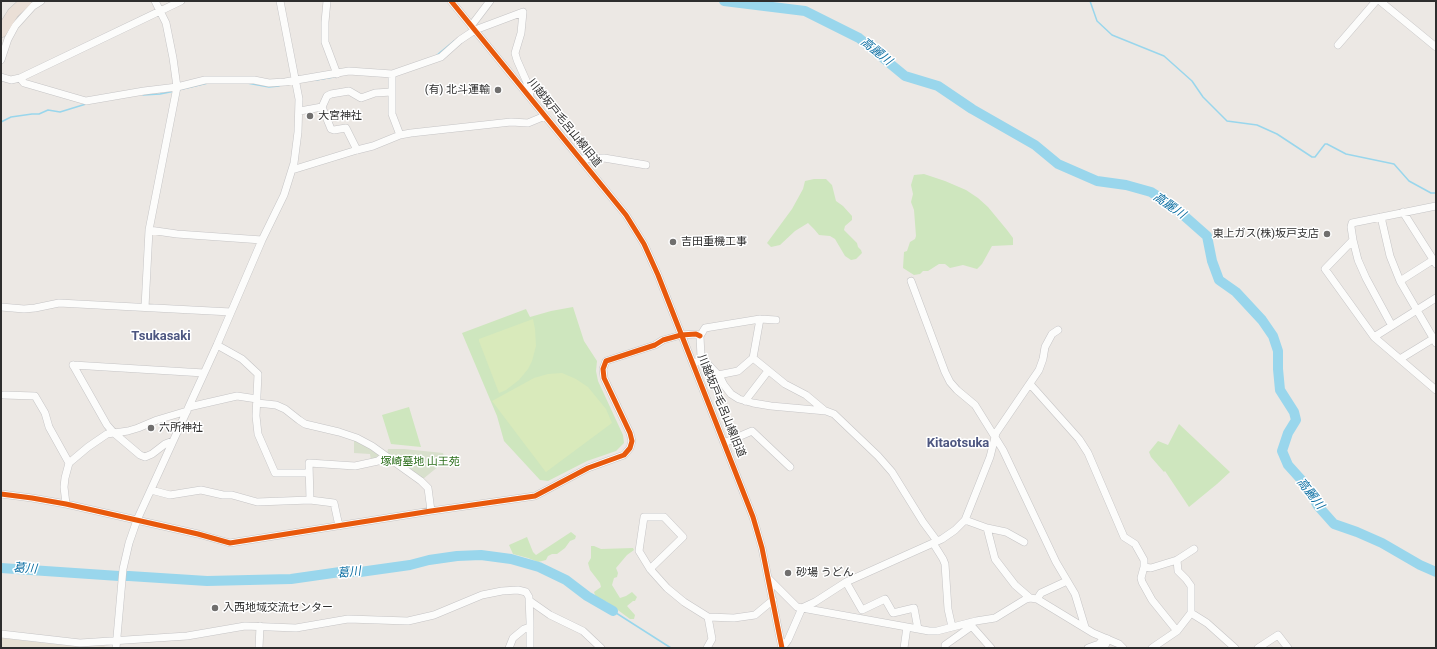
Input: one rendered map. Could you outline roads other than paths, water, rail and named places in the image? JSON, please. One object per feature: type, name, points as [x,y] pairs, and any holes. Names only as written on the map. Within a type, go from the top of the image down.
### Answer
[{"type":"highway","points":[[1,32],[13,13],[26,1]]},
{"type":"street","points":[[1,60],[8,39],[15,26],[33,6],[41,1]]},
{"type":"street","points":[[145,307],[149,230],[177,89],[166,23],[155,1]]},
{"type":"street","points":[[1,77],[11,80],[20,78],[180,1]]},
{"type":"street","points":[[116,644],[122,569],[137,520],[217,345],[262,240],[284,195],[296,155],[300,111],[296,82],[279,1]]},
{"type":"street","points":[[327,1],[325,42],[337,74]]},
{"type":"street","name":"川越坂戸毛呂山線旧道","points":[[451,1],[581,159],[626,215],[636,230],[655,269],[754,517],[762,548],[782,648]]},
{"type":"street","points":[[20,78],[24,83],[86,101],[144,91],[177,89],[205,80],[246,80],[269,83],[296,82],[349,71],[390,74],[441,57],[473,28],[490,1]]},
{"type":"street","points":[[1338,45],[1376,1]]},
{"type":"street","points":[[1380,1],[1436,47]]},
{"type":"street","points":[[473,28],[523,12],[521,33],[515,52],[529,87],[530,97]]},
{"type":"street","points":[[390,74],[392,114],[400,135]]},
{"type":"street","points":[[357,150],[346,128],[331,129],[322,107],[327,96],[349,91],[362,98],[374,93],[392,92]]},
{"type":"street","points":[[300,111],[322,107]]},
{"type":"street","points":[[292,170],[373,146],[400,135],[511,122],[528,123],[545,116]]},
{"type":"street","points":[[581,159],[604,158],[646,165]]},
{"type":"street","points":[[1392,326],[1358,260],[1350,227],[1352,223],[1436,206]]},
{"type":"street","points":[[1400,281],[1435,262],[1403,212]]},
{"type":"street","points":[[1381,217],[1390,256],[1400,281],[1416,311],[1435,339],[1400,359]]},
{"type":"street","points":[[149,230],[177,234],[262,240]]},
{"type":"street","points":[[1353,240],[1325,268],[1374,336],[1436,390]]},
{"type":"street","points":[[912,281],[940,359],[950,382],[975,405],[1002,450],[1059,567],[1076,594],[1085,627]]},
{"type":"street","points":[[1374,336],[1436,298]]},
{"type":"street","points":[[1,306],[24,309],[59,303],[231,312]]},
{"type":"street","points":[[776,320],[760,319],[705,328],[700,336],[701,357],[718,375],[731,394],[745,401],[771,406],[825,411],[834,414],[878,456],[892,472],[935,542],[943,558],[945,564],[948,609],[952,627]]},
{"type":"street","points":[[718,375],[738,371],[753,358],[760,319]]},
{"type":"street","points":[[782,648],[788,640],[802,608],[815,602],[846,582],[935,542],[949,534],[965,520],[990,457],[994,437],[1042,364],[1045,347],[1052,334],[1058,330]]},
{"type":"street","points":[[1,494],[66,504],[230,543],[535,496],[588,468],[624,455],[630,448],[632,441],[630,433],[607,385],[604,374],[604,365],[606,361],[681,335],[696,334],[700,336]]},
{"type":"street","points":[[217,345],[242,359],[258,374],[256,416],[258,434],[275,473],[308,473]]},
{"type":"street","points":[[753,358],[785,384],[806,395],[825,411]]},
{"type":"street","points":[[693,363],[704,360]]},
{"type":"street","points":[[173,441],[165,444],[152,454],[145,457],[140,455],[114,433],[107,425],[73,365],[204,373]]},
{"type":"street","points":[[745,401],[768,371]]},
{"type":"street","points":[[1030,384],[1079,439],[1088,453],[1124,537],[1134,544],[1144,560],[1141,578],[1142,582],[1152,600],[1177,630]]},
{"type":"street","points":[[4,395],[35,396],[45,413],[49,427],[70,463]]},
{"type":"street","points":[[66,504],[65,482],[70,463],[88,447],[107,434],[138,428],[188,409],[237,396],[276,405],[285,409],[305,424],[358,438],[377,449],[384,456],[421,481],[428,488],[431,511]]},
{"type":"street","points":[[724,443],[752,431],[790,468]]},
{"type":"street","points":[[310,500],[308,473],[309,463],[355,466],[378,461],[384,456]]},
{"type":"street","points":[[152,490],[170,495],[201,490],[223,495],[232,495],[257,502],[310,500],[334,503],[339,526]]},
{"type":"street","points":[[650,569],[683,537],[664,517],[644,518],[639,551],[650,569],[667,588],[684,602],[708,617],[734,618],[755,615],[773,600]]},
{"type":"street","points":[[965,520],[987,528],[1006,532],[1024,542]]},
{"type":"street","points":[[987,528],[997,563],[1015,585],[1034,599],[1123,648]]},
{"type":"street","points":[[1144,567],[1151,568],[1177,560],[1194,549]]},
{"type":"street","points":[[1152,648],[1177,630],[1191,613],[1190,586],[1178,570],[1177,560]]},
{"type":"street","points":[[768,579],[797,607],[929,631],[971,625],[995,618],[1026,599],[1034,599],[1041,593],[1067,581]]},
{"type":"street","points":[[846,582],[862,610],[885,599],[893,613],[914,608],[918,629]]},
{"type":"street","points":[[1,634],[80,643],[116,644],[203,634],[236,627],[260,626],[296,628],[348,619],[408,621],[429,616],[482,595],[502,591],[518,590],[526,592],[530,601],[530,648]]},
{"type":"street","points":[[530,601],[550,615],[583,631],[601,648]]},
{"type":"street","points":[[1191,613],[1207,623],[1235,648]]},
{"type":"street","points":[[707,648],[712,639],[708,617]]},
{"type":"street","points":[[971,625],[989,646],[980,648]]},
{"type":"street","points":[[945,648],[946,645],[971,625]]},
{"type":"street","points":[[258,648],[260,626]]},
{"type":"street","points":[[509,648],[513,638],[524,629],[530,627]]},
{"type":"street","points":[[904,648],[907,627]]},
{"type":"street","points":[[1258,648],[1278,634],[1288,648]]},
{"type":"street","points":[[1088,648],[1099,644],[1106,639]]},
{"type":"street","points":[[1104,648],[1106,639]]},
{"type":"waterway","name":"高麗川","points":[[724,1],[805,11],[859,38],[905,76],[938,86],[972,109],[1035,145],[1058,164],[1097,181],[1126,185],[1151,192],[1173,206],[1207,236],[1212,261],[1219,280],[1236,292],[1262,320],[1273,336],[1278,351],[1280,390],[1294,412],[1296,420],[1288,433],[1282,451],[1288,465],[1306,485],[1318,506],[1334,524],[1382,543],[1420,565],[1436,572]]},
{"type":"waterway","points":[[1090,1],[1097,21],[1112,35],[1164,56],[1192,81],[1203,97],[1227,121],[1257,125],[1277,134],[1312,157],[1315,157],[1325,144],[1327,144],[1346,154],[1394,164],[1409,181],[1431,193],[1436,193]]},
{"type":"waterway","points":[[437,55],[454,41]]},
{"type":"waterway","points":[[316,80],[334,77]]},
{"type":"waterway","points":[[178,90],[208,83]]},
{"type":"waterway","points":[[247,83],[269,87],[279,86]]},
{"type":"waterway","points":[[143,95],[175,91]]},
{"type":"waterway","points":[[1,122],[11,117],[39,114],[48,110],[60,112],[86,104]]},
{"type":"waterway","name":"葛川","points":[[1,568],[207,581],[291,579],[340,572],[360,572],[410,565],[429,560],[457,556],[481,555],[511,559],[539,567],[566,580],[587,596],[613,611]]},
{"type":"waterway","name":"葛川","points":[[613,611],[671,648]]},
{"type":"place","name":"(有) 北斗運輸","points":[[498,90]]},
{"type":"place","name":"大宮神社","points":[[310,116]]},
{"type":"place","name":"東上ガス(株)坂戸支店","points":[[1327,234]]},
{"type":"place","name":"吉田重機工事","points":[[673,242]]},
{"type":"place","name":"六所神社","points":[[151,428]]},
{"type":"place","name":"砂場 うどん","points":[[788,573]]},
{"type":"place","name":"入西地域交流センター","points":[[215,608]]},
{"type":"district","name":"Tsukasaki","points":[[161,337]]},
{"type":"district","name":"Kitaotsuka","points":[[958,444]]},
{"type":"park label","name":"塚崎墓地 山王苑","points":[[420,462]]}]
